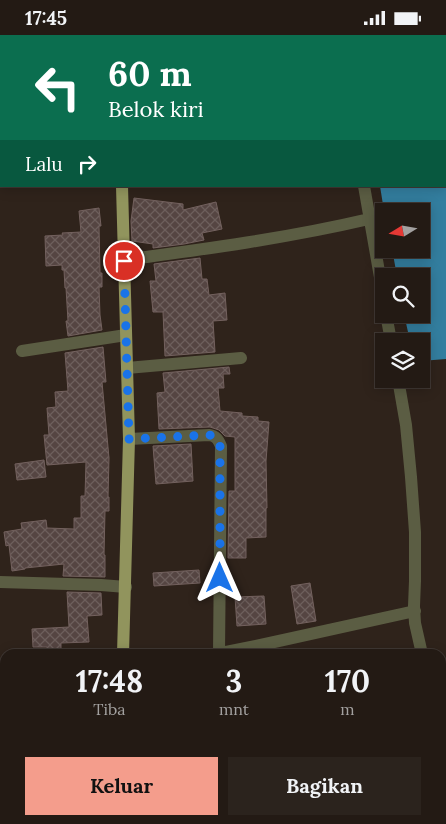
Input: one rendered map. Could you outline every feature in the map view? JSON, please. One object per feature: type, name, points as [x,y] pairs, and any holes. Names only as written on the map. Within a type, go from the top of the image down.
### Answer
[{"type":"main road","points":[[122,187],[129,439],[123,649]]},
{"type":"street","points":[[364,187],[378,268]]},
{"type":"street","points":[[124,261],[245,243],[369,219]]},
{"type":"street","points":[[22,351],[126,335]]},
{"type":"street","points":[[127,367],[241,358]]},
{"type":"street","points":[[400,388],[406,425],[411,477],[415,532],[415,611],[421,649]]},
{"type":"street","points":[[129,439],[209,435],[214,436],[218,440],[220,446],[218,649]]},
{"type":"street","points":[[0,582],[126,587]]},
{"type":"street","points":[[260,649],[415,611]]},
{"type":"water","points":[[380,187],[446,187],[446,359],[430,360],[430,333],[408,333],[406,323],[430,323],[430,268],[396,268],[394,258],[430,258],[430,203],[383,203]]},
{"type":"building","points":[[134,198],[183,204],[183,210],[216,202],[222,229],[202,233],[204,240],[184,244],[153,248],[153,244],[132,241],[131,221]]},
{"type":"building","points":[[99,208],[102,287],[99,287],[102,330],[68,336],[64,270],[62,270],[62,265],[46,266],[45,236],[81,232],[79,211]]},
{"type":"building","points":[[200,258],[202,279],[207,279],[209,295],[225,293],[227,320],[213,321],[215,352],[165,356],[163,312],[153,312],[150,281],[156,281],[154,264]]},
{"type":"building","points":[[103,347],[106,382],[102,382],[109,458],[109,511],[105,511],[105,577],[63,576],[64,564],[12,571],[9,545],[6,546],[4,532],[22,529],[21,523],[46,520],[47,528],[74,529],[74,518],[81,518],[81,496],[85,496],[86,462],[47,465],[44,435],[49,435],[47,408],[56,407],[55,392],[68,391],[65,353]]},
{"type":"building","points":[[229,367],[230,374],[223,374],[224,388],[218,388],[220,411],[242,413],[242,416],[258,417],[258,421],[269,422],[266,461],[266,537],[246,538],[246,558],[228,558],[229,491],[235,491],[235,437],[225,436],[219,430],[210,427],[159,429],[157,393],[165,392],[163,373]]},
{"type":"building","points":[[191,444],[193,481],[156,484],[153,446]]},
{"type":"building","points":[[44,460],[46,477],[17,480],[15,464]]},
{"type":"building","points":[[199,570],[200,583],[154,586],[153,573]]},
{"type":"building","points":[[310,583],[316,621],[297,624],[291,586]]},
{"type":"building","points":[[67,592],[101,593],[102,615],[87,616],[89,642],[61,643],[61,649],[33,647],[32,629],[69,627]]},
{"type":"building","points":[[264,596],[266,624],[237,626],[235,597]]},
{"type":"route","points":[[124,261],[129,439],[209,435],[214,436],[218,440],[220,446],[220,578]]}]
